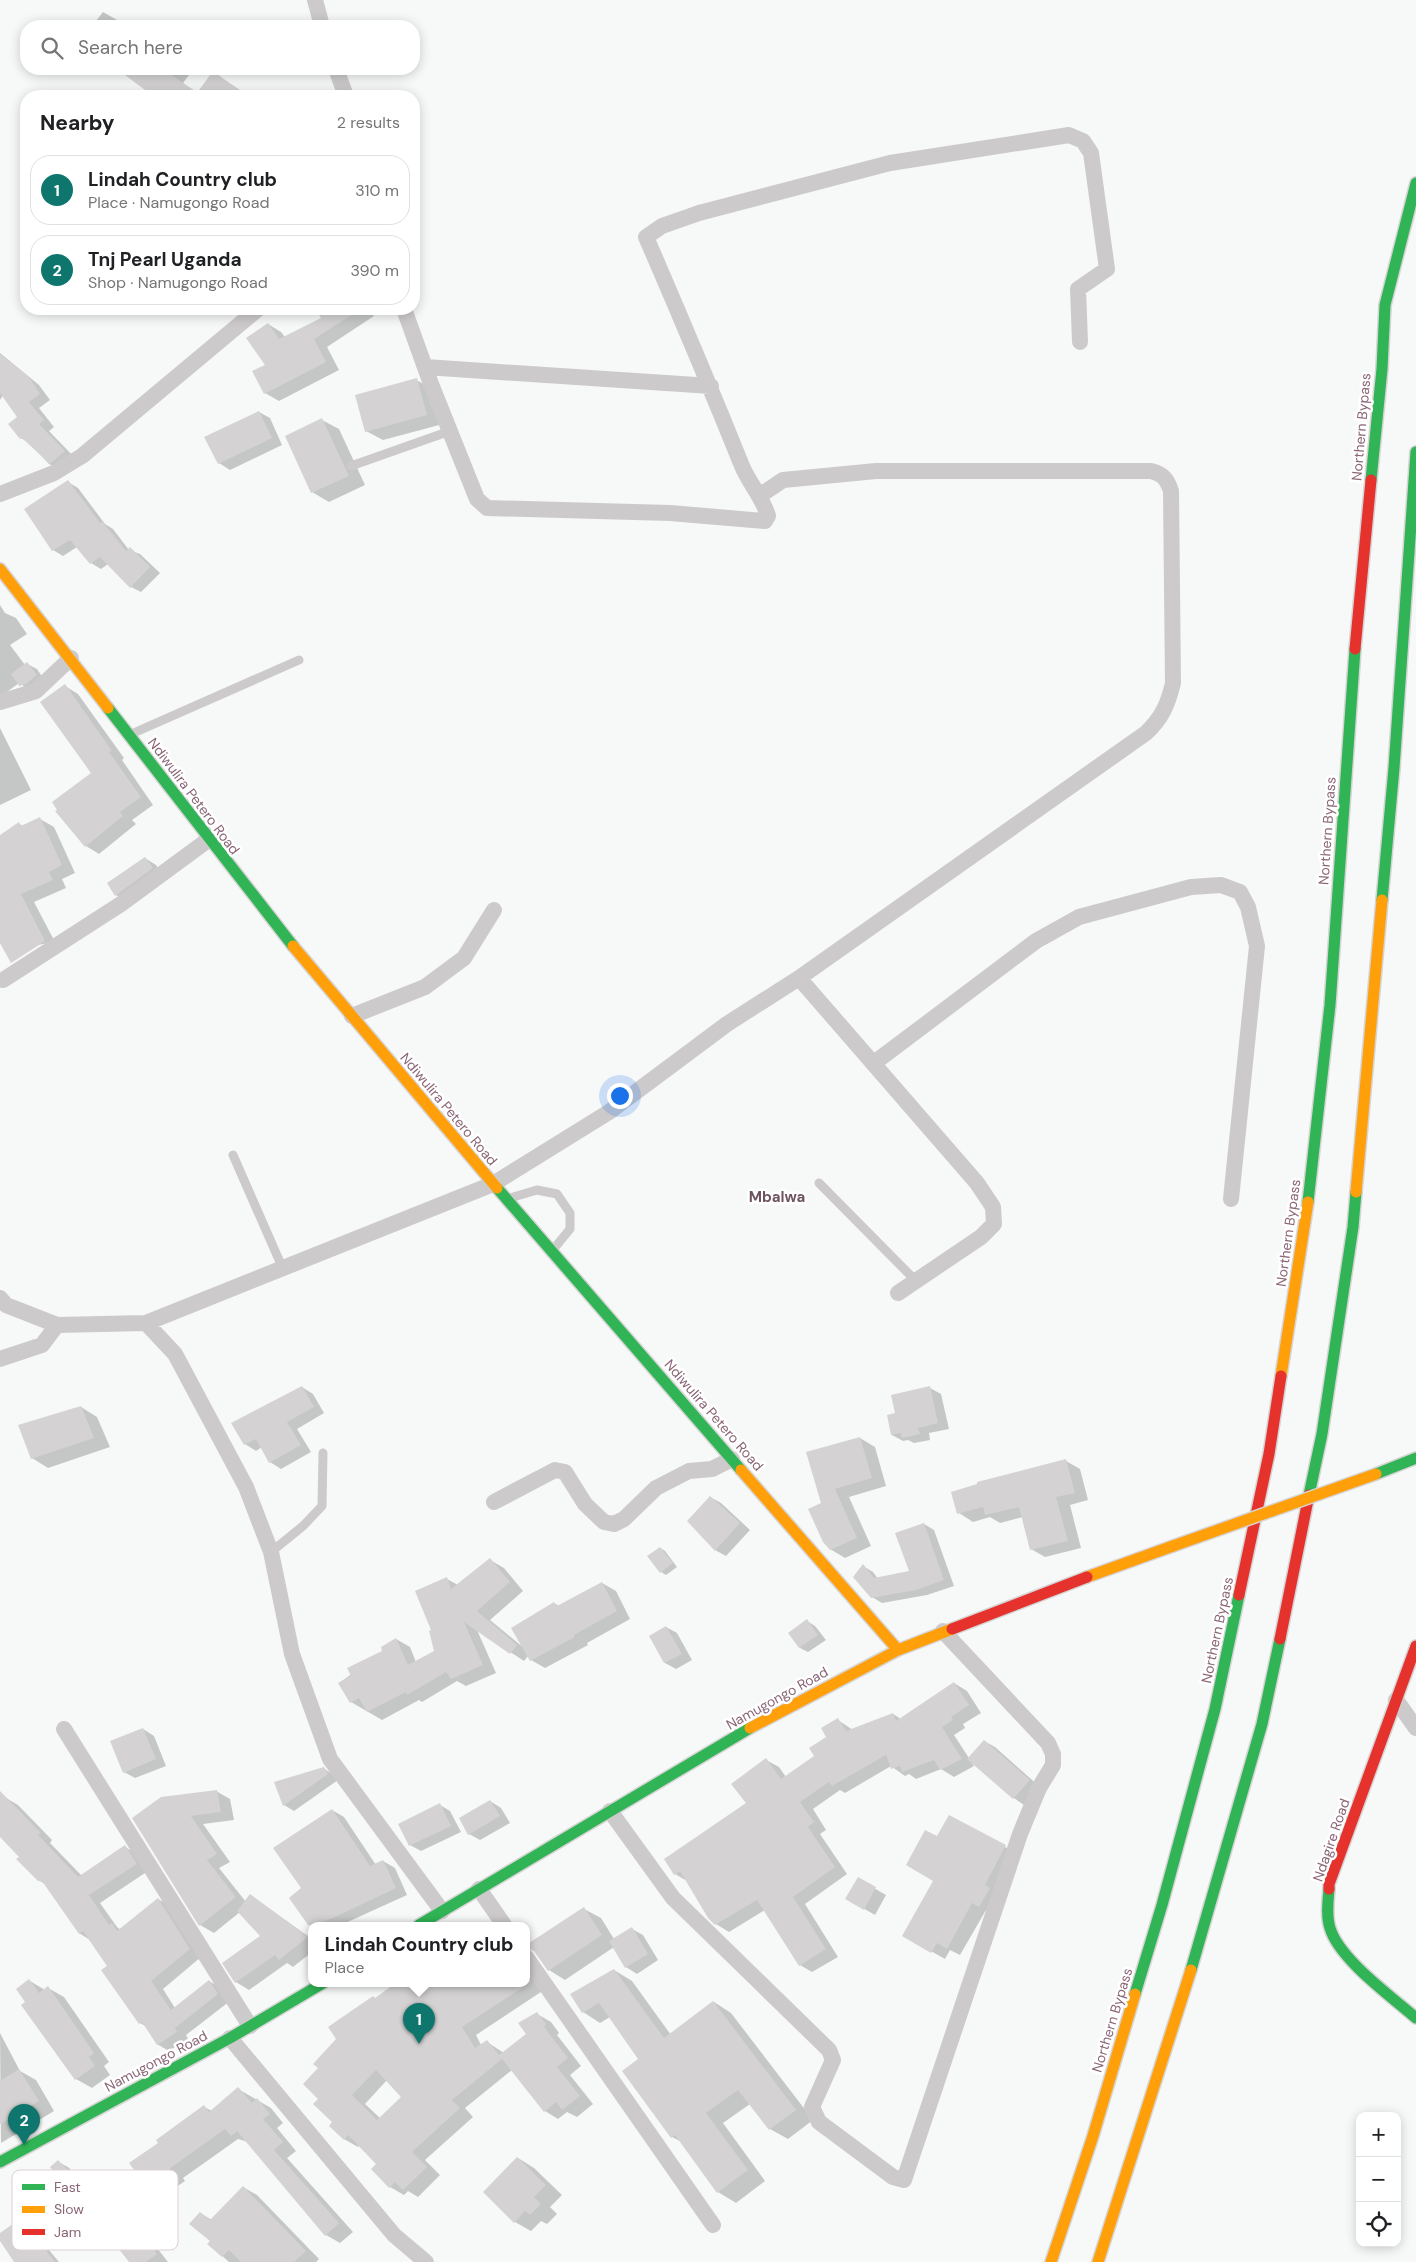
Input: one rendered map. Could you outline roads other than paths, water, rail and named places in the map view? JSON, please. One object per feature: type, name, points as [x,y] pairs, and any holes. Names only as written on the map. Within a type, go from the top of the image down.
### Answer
[{"type":"main road","name":"Northern Bypass","points":[[1051,2262],[1093,2136],[1162,1905],[1210,1728],[1269,1454],[1305,1220],[1330,1005],[1354,660],[1382,369],[1386,305],[1416,183]]},
{"type":"main road","points":[[1098,2262],[1206,1922],[1262,1724],[1322,1434],[1353,1227],[1393,778],[1416,452]]},
{"type":"main road","name":"Ndiwulira Petero Road","points":[[0,569],[71,658],[208,840],[352,1016],[506,1200],[898,1650]]},
{"type":"main road","name":"Namugongo Road","points":[[424,1922],[763,1721],[898,1650],[1173,1546],[1416,1458]]},
{"type":"main road","name":"Ndagire Road","points":[[1416,1646],[1329,1884],[1328,1910],[1330,1930],[1342,1950],[1416,2018]]},
{"type":"main road","name":"Namugongo Road","points":[[0,2162],[230,2038],[316,1987]]},
{"type":"street","points":[[315,0],[320,20]]},
{"type":"street","points":[[338,75],[344,90]]},
{"type":"street","points":[[406,315],[477,499],[487,508],[670,513],[765,521],[768,516],[759,496],[747,478],[711,386],[646,237],[662,226],[698,213],[890,163],[1069,135],[1083,141],[1091,153],[1107,269],[1078,289],[1080,342]]},
{"type":"street","points":[[0,494],[54,474],[82,456],[251,315]]},
{"type":"street","points":[[425,367],[711,386]]},
{"type":"street","points":[[0,1298],[6,1305],[57,1325],[146,1323],[493,1184],[609,1112],[727,1024],[799,978],[1146,733],[1158,722],[1168,704],[1173,683],[1171,491],[1167,480],[1160,473],[1151,471],[886,471],[783,480],[759,496]]},
{"type":"street","points":[[0,702],[36,691],[71,658]]},
{"type":"street","points":[[3,980],[120,904],[208,840]]},
{"type":"street","points":[[874,1063],[1036,941],[1079,917],[1191,887],[1221,885],[1240,892],[1248,907],[1257,946],[1231,1199]]},
{"type":"street","points":[[352,1016],[424,987],[464,958],[494,910]]},
{"type":"street","points":[[799,978],[977,1183],[993,1207],[994,1224],[981,1238],[898,1293]]},
{"type":"street","points":[[146,1323],[175,1354],[246,1487],[271,1552],[292,1654],[330,1759],[442,1911]]},
{"type":"street","points":[[0,1359],[42,1345],[57,1325]]},
{"type":"street","points":[[494,1502],[555,1470],[565,1472],[585,1504],[604,1522],[614,1524],[624,1519],[656,1488],[689,1471],[712,1469],[732,1459]]},
{"type":"street","points":[[610,1811],[673,1898],[829,2050],[833,2060],[812,2107],[819,2122],[892,2177],[904,2180],[1020,1834],[1039,1788],[1054,1764],[1054,1754],[1048,1743],[942,1632]]},
{"type":"street","points":[[1396,1700],[1416,1728]]},
{"type":"street","points":[[64,1730],[250,2026]]},
{"type":"street","points":[[479,1889],[502,1922]]},
{"type":"street","points":[[530,1963],[713,2225]]},
{"type":"street","points":[[230,2038],[394,2235],[426,2262]]},
{"type":"lane","points":[[351,466],[450,431]]},
{"type":"lane","points":[[129,735],[299,660]]},
{"type":"lane","points":[[234,1155],[284,1269]]},
{"type":"lane","points":[[819,1183],[916,1281]]},
{"type":"lane","points":[[506,1200],[537,1190],[557,1194],[570,1213],[570,1229],[551,1251]]},
{"type":"lane","points":[[271,1552],[303,1526],[322,1506],[323,1453]]},
{"type":"place","name":"Lindah Country club","points":[[419,2044]]},
{"type":"place","name":"Tnj Pearl Uganda","points":[[24,2145]]},
{"type":"district","name":"Mbalwa","points":[[777,1197]]}]
